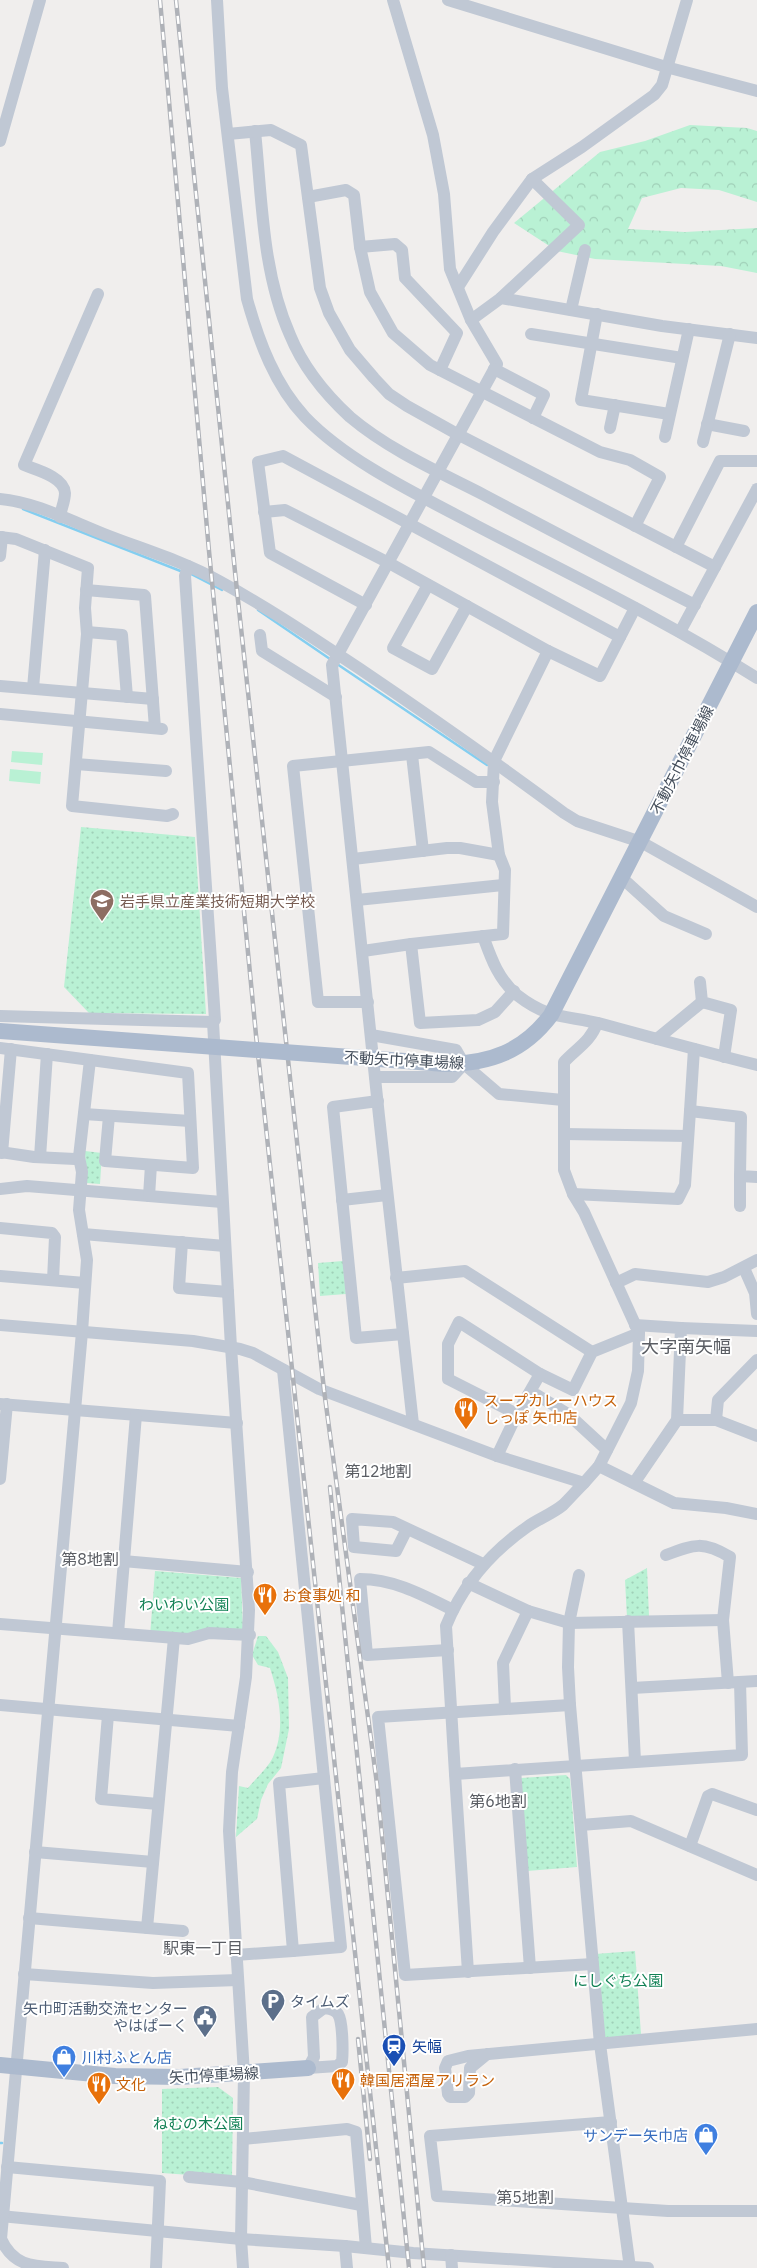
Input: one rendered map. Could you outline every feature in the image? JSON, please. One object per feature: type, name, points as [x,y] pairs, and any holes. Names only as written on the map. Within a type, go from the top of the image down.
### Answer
[{"type":"main road","name":"不動矢巾停車場線","points":[[0,1031],[445,1064],[464,1064],[506,1053],[524,1043],[540,1030],[551,1015],[757,612]]},
{"type":"main road","name":"矢巾停車場線","points":[[0,2065],[115,2076],[180,2078],[308,2068]]},
{"type":"street","points":[[0,141],[40,0]]},
{"type":"street","points":[[217,0],[222,88],[247,300],[255,330],[284,390],[304,416],[349,454],[424,498],[680,632],[757,678]]},
{"type":"street","points":[[394,0],[433,135],[444,194],[450,269],[471,320],[496,364],[411,525],[336,660],[336,696],[387,1195],[414,1424]]},
{"type":"street","points":[[448,0],[666,67],[757,91]]},
{"type":"street","points":[[458,287],[493,232],[532,179],[582,147],[654,95],[662,85],[687,0]]},
{"type":"street","points":[[228,134],[270,130],[302,145],[320,288],[329,313],[350,350],[389,394],[459,435],[715,567]]},
{"type":"street","points":[[255,131],[270,271],[278,305],[290,337],[304,362],[325,392],[351,417],[382,440],[439,472],[695,605]]},
{"type":"street","points":[[471,320],[501,298],[579,225],[532,179]]},
{"type":"street","points":[[308,197],[346,190],[354,195],[360,247],[370,292],[394,333],[430,365],[600,452],[630,460],[660,477],[635,526]]},
{"type":"street","points":[[360,247],[395,244],[402,250],[405,278],[457,333],[440,370]]},
{"type":"street","points":[[571,310],[585,250]]},
{"type":"street","points":[[60,517],[65,494],[63,486],[57,480],[24,465],[98,294]]},
{"type":"street","points":[[501,298],[689,329],[757,338]]},
{"type":"street","points":[[597,314],[581,400],[669,414]]},
{"type":"street","points":[[665,437],[689,329]]},
{"type":"street","points":[[531,334],[682,358]]},
{"type":"street","points":[[702,442],[730,334]]},
{"type":"street","points":[[494,369],[544,395],[533,418]]},
{"type":"street","points":[[610,428],[614,405]]},
{"type":"street","points":[[707,424],[744,432]]},
{"type":"street","points":[[366,605],[270,553],[258,462],[283,456],[620,637]]},
{"type":"street","points":[[676,547],[720,461],[757,461]]},
{"type":"street","points":[[680,632],[757,489]]},
{"type":"street","points":[[0,499],[26,504],[60,517],[247,596],[494,770],[577,821],[641,842],[757,907]]},
{"type":"street","points":[[264,512],[285,510],[389,563],[548,651],[600,676],[635,608]]},
{"type":"street","points":[[0,556],[1,537],[16,539],[87,566],[85,608],[87,632],[72,806],[74,808],[167,816],[173,814]]},
{"type":"street","points":[[33,688],[45,550]]},
{"type":"street","points":[[186,571],[215,1020],[213,1022],[222,1202],[248,1572],[250,1635],[232,1772],[229,1831],[244,2074],[241,2239],[243,2268]]},
{"type":"street","points":[[428,584],[393,648],[432,669],[466,606]]},
{"type":"street","points":[[0,714],[158,728],[152,699],[144,595],[86,590]]},
{"type":"street","points":[[87,632],[122,635],[127,697]]},
{"type":"street","points":[[260,635],[262,651],[336,696]]},
{"type":"street","points":[[363,951],[502,934],[505,870],[499,855],[492,802],[494,770],[548,651]]},
{"type":"street","points":[[0,686],[152,699]]},
{"type":"street","points":[[368,1002],[318,1002],[293,766],[429,752],[476,782],[494,770]]},
{"type":"street","points":[[412,754],[422,851]]},
{"type":"street","points":[[76,764],[166,771]]},
{"type":"street","points":[[353,859],[460,848],[499,855]]},
{"type":"street","points":[[622,878],[664,916],[706,934]]},
{"type":"street","points":[[357,900],[503,885]]},
{"type":"street","points":[[484,936],[496,970],[514,992],[542,1012],[597,1023],[757,1065]]},
{"type":"street","points":[[410,944],[420,1023],[478,1020],[495,1012],[514,992]]},
{"type":"street","points":[[700,982],[702,1002]]},
{"type":"street","points":[[657,1039],[702,1002]]},
{"type":"street","points":[[702,1002],[732,1010],[724,1057]]},
{"type":"street","points":[[0,1016],[213,1022]]},
{"type":"street","points":[[468,1972],[446,1626],[468,1583],[482,1564],[528,1527],[562,1505],[599,1466],[631,1403],[638,1371],[637,1329],[564,1170],[564,1062],[576,1049],[593,1036],[597,1023]]},
{"type":"street","points":[[371,1035],[456,1050],[464,1064],[499,1094],[564,1100]]},
{"type":"street","points":[[79,1157],[75,1159],[1,1153],[6,1048],[188,1073],[193,1168],[105,1161],[110,1116]]},
{"type":"street","points":[[574,1194],[678,1199],[684,1185],[694,1050]]},
{"type":"street","points":[[40,1157],[48,1054]]},
{"type":"street","points":[[63,2268],[34,2267],[24,2264],[1,2239],[1,2216],[7,2167],[5,2140],[17,2066],[54,1628],[82,1332],[86,1250],[79,1210],[82,1164],[79,1157],[90,1060]]},
{"type":"street","points":[[375,1077],[452,1077],[464,1064]]},
{"type":"street","points":[[378,1101],[333,1107],[356,1338],[403,1334]]},
{"type":"street","points":[[690,1111],[741,1117],[740,1206]]},
{"type":"street","points":[[84,1114],[190,1121]]},
{"type":"street","points":[[564,1134],[688,1136]]},
{"type":"street","points":[[149,1196],[151,1164]]},
{"type":"street","points":[[740,1176],[757,1177]]},
{"type":"street","points":[[0,1189],[26,1186],[222,1202]]},
{"type":"street","points":[[342,1200],[387,1195]]},
{"type":"street","points":[[0,1228],[52,1233],[55,1237],[53,1280]]},
{"type":"street","points":[[83,1234],[225,1246]]},
{"type":"street","points":[[182,1242],[179,1288],[228,1292]]},
{"type":"street","points":[[616,1283],[635,1274],[708,1282],[724,1277],[757,1260]]},
{"type":"street","points":[[744,1268],[755,1293],[757,1314]]},
{"type":"street","points":[[396,1278],[465,1271],[592,1352]]},
{"type":"street","points":[[0,1276],[85,1283]]},
{"type":"street","points":[[517,1414],[448,1379],[448,1344],[459,1322],[540,1374],[573,1390],[592,1352],[637,1329],[681,1328],[757,1332]]},
{"type":"street","points":[[0,1325],[231,1347],[252,1353],[319,1389],[497,1456],[584,1482]]},
{"type":"street","points":[[634,1483],[677,1420],[681,1328]]},
{"type":"street","points":[[716,1420],[718,1400],[757,1360]]},
{"type":"street","points":[[236,1955],[340,1947],[283,1370]]},
{"type":"street","points":[[497,1456],[517,1414],[540,1374]]},
{"type":"street","points":[[537,1396],[568,1414],[607,1450]]},
{"type":"street","points":[[0,1479],[3,1404],[237,1423]]},
{"type":"street","points":[[118,1633],[136,1416]]},
{"type":"street","points":[[677,1420],[716,1420],[757,1436]]},
{"type":"street","points":[[599,1466],[674,1502],[757,1514]]},
{"type":"street","points":[[407,1529],[482,1564]]},
{"type":"street","points":[[455,1774],[742,1755],[734,1682],[723,1620],[730,1557],[712,1547],[696,1545],[666,1555]]},
{"type":"street","points":[[123,1561],[248,1572]]},
{"type":"street","points":[[579,1575],[569,1623],[568,1667],[570,1705],[600,2044],[630,2267]]},
{"type":"street","points":[[448,1650],[367,1655],[360,1579],[377,1579],[411,1589],[453,1610]]},
{"type":"street","points":[[468,1583],[528,1611],[569,1623],[723,1620]]},
{"type":"street","points":[[505,1708],[503,1663],[528,1611]]},
{"type":"street","points":[[628,1621],[635,1761]]},
{"type":"street","points":[[0,1624],[188,1639],[209,1633],[250,1635]]},
{"type":"street","points":[[147,1928],[174,1638]]},
{"type":"street","points":[[632,1688],[757,1681]]},
{"type":"street","points":[[0,1705],[239,1726]]},
{"type":"street","points":[[570,1705],[378,1717],[405,1975],[592,1964]]},
{"type":"street","points":[[108,1715],[101,1799],[158,1804]]},
{"type":"street","points":[[514,1769],[530,1968]]},
{"type":"street","points":[[293,1952],[279,1783],[324,1778]]},
{"type":"street","points":[[690,1846],[708,1796],[712,1794],[757,1810]]},
{"type":"street","points":[[580,1825],[631,1821],[757,1874]]},
{"type":"street","points":[[35,1852],[153,1862]]},
{"type":"street","points":[[29,1918],[182,1931]]},
{"type":"street","points":[[24,1974],[153,1983],[238,1980]]},
{"type":"street","points":[[324,2008],[331,2009],[340,2020],[342,2062],[338,2066],[308,2068],[314,2057],[312,2017],[324,2008]]},
{"type":"street","points":[[487,2054],[757,2029]]},
{"type":"street","points":[[611,2122],[430,2136],[437,2196],[668,2212],[757,2211]]},
{"type":"street","points":[[242,2139],[347,2129],[356,2132],[366,2248]]},
{"type":"street","points":[[7,2167],[160,2181],[156,2268]]},
{"type":"street","points":[[188,2178],[242,2182],[361,2205]]},
{"type":"street","points":[[1,2216],[241,2239],[366,2248],[451,2262],[648,2268]]},
{"type":"street","points":[[345,2246],[347,2268]]},
{"type":"green space","points":[[690,125],[747,128],[757,131],[757,202],[719,190],[681,188],[642,198],[628,229],[685,232],[757,228],[757,273],[721,266],[595,259],[557,251],[514,223],[600,152],[645,141]]},
{"type":"green space","points":[[12,751],[43,753],[42,765],[11,762]]},
{"type":"green space","points":[[10,769],[41,772],[40,784],[9,781]]},
{"type":"green space","points":[[81,827],[195,837],[206,1014],[89,1013],[64,987]]},
{"type":"green space","points":[[85,1151],[102,1153],[100,1184],[86,1183]]},
{"type":"green space","points":[[343,1261],[346,1294],[320,1296],[318,1263]]},
{"type":"green space","points":[[647,1568],[649,1616],[627,1618],[625,1580]]},
{"type":"green space","name":"わいわい公園","points":[[155,1571],[241,1578],[243,1630],[150,1636]]},
{"type":"green space","points":[[258,1636],[266,1636],[278,1652],[288,1678],[289,1729],[281,1768],[268,1784],[261,1800],[257,1819],[236,1837],[239,1786],[248,1788],[268,1765],[273,1757],[279,1735],[280,1712],[270,1668],[258,1665],[252,1655]]},
{"type":"green space","points":[[566,1775],[570,1779],[577,1867],[527,1871],[521,1778]]},
{"type":"green space","name":"にしぐち公園","points":[[635,1951],[641,2034],[604,2038],[595,1954]]},
{"type":"green space","name":"ねむの木公園","points":[[218,2087],[233,2098],[232,2178],[162,2173],[162,2089]]},
{"type":"waterway","points":[[23,509],[183,572]]},
{"type":"waterway","points":[[191,574],[222,590]]},
{"type":"waterway","points":[[258,610],[330,659]]},
{"type":"waterway","points":[[337,664],[487,765]]},
{"type":"railway","points":[[160,0],[209,551],[256,1035],[389,2268]]},
{"type":"railway","points":[[176,0],[237,591],[324,1390],[377,1784],[424,2268]]},
{"type":"railway","points":[[330,1487],[409,2268]]},
{"type":"railway","points":[[358,2039],[370,2159]]},
{"type":"place","name":"岩手県立産業技術短期大学校","points":[[102,922]]},
{"type":"place","name":"スープカレーハウス しっぽ 矢巾店","points":[[466,1430]]},
{"type":"place","name":"お食事処 和","points":[[265,1616]]},
{"type":"place","name":"タイムズ","points":[[273,2022]]},
{"type":"place","name":"矢巾町活動交流センター やはぱーく","points":[[205,2038]]},
{"type":"place","name":"矢幅","points":[[394,2067]]},
{"type":"place","name":"川村ふとん店","points":[[64,2078]]},
{"type":"place","name":"韓国居酒屋アリラン","points":[[343,2101]]},
{"type":"place","name":"文化","points":[[99,2105]]},
{"type":"place","name":"サンデー矢巾店","points":[[706,2156]]},
{"type":"district","name":"大字南矢幅","points":[[686,1346]]},
{"type":"district","name":"第12地割","points":[[378,1471]]},
{"type":"district","name":"第8地割","points":[[90,1559]]},
{"type":"district","name":"第6地割","points":[[498,1801]]},
{"type":"district","name":"駅東一丁目","points":[[203,1948]]},
{"type":"district","name":"第5地割","points":[[525,2197]]}]
